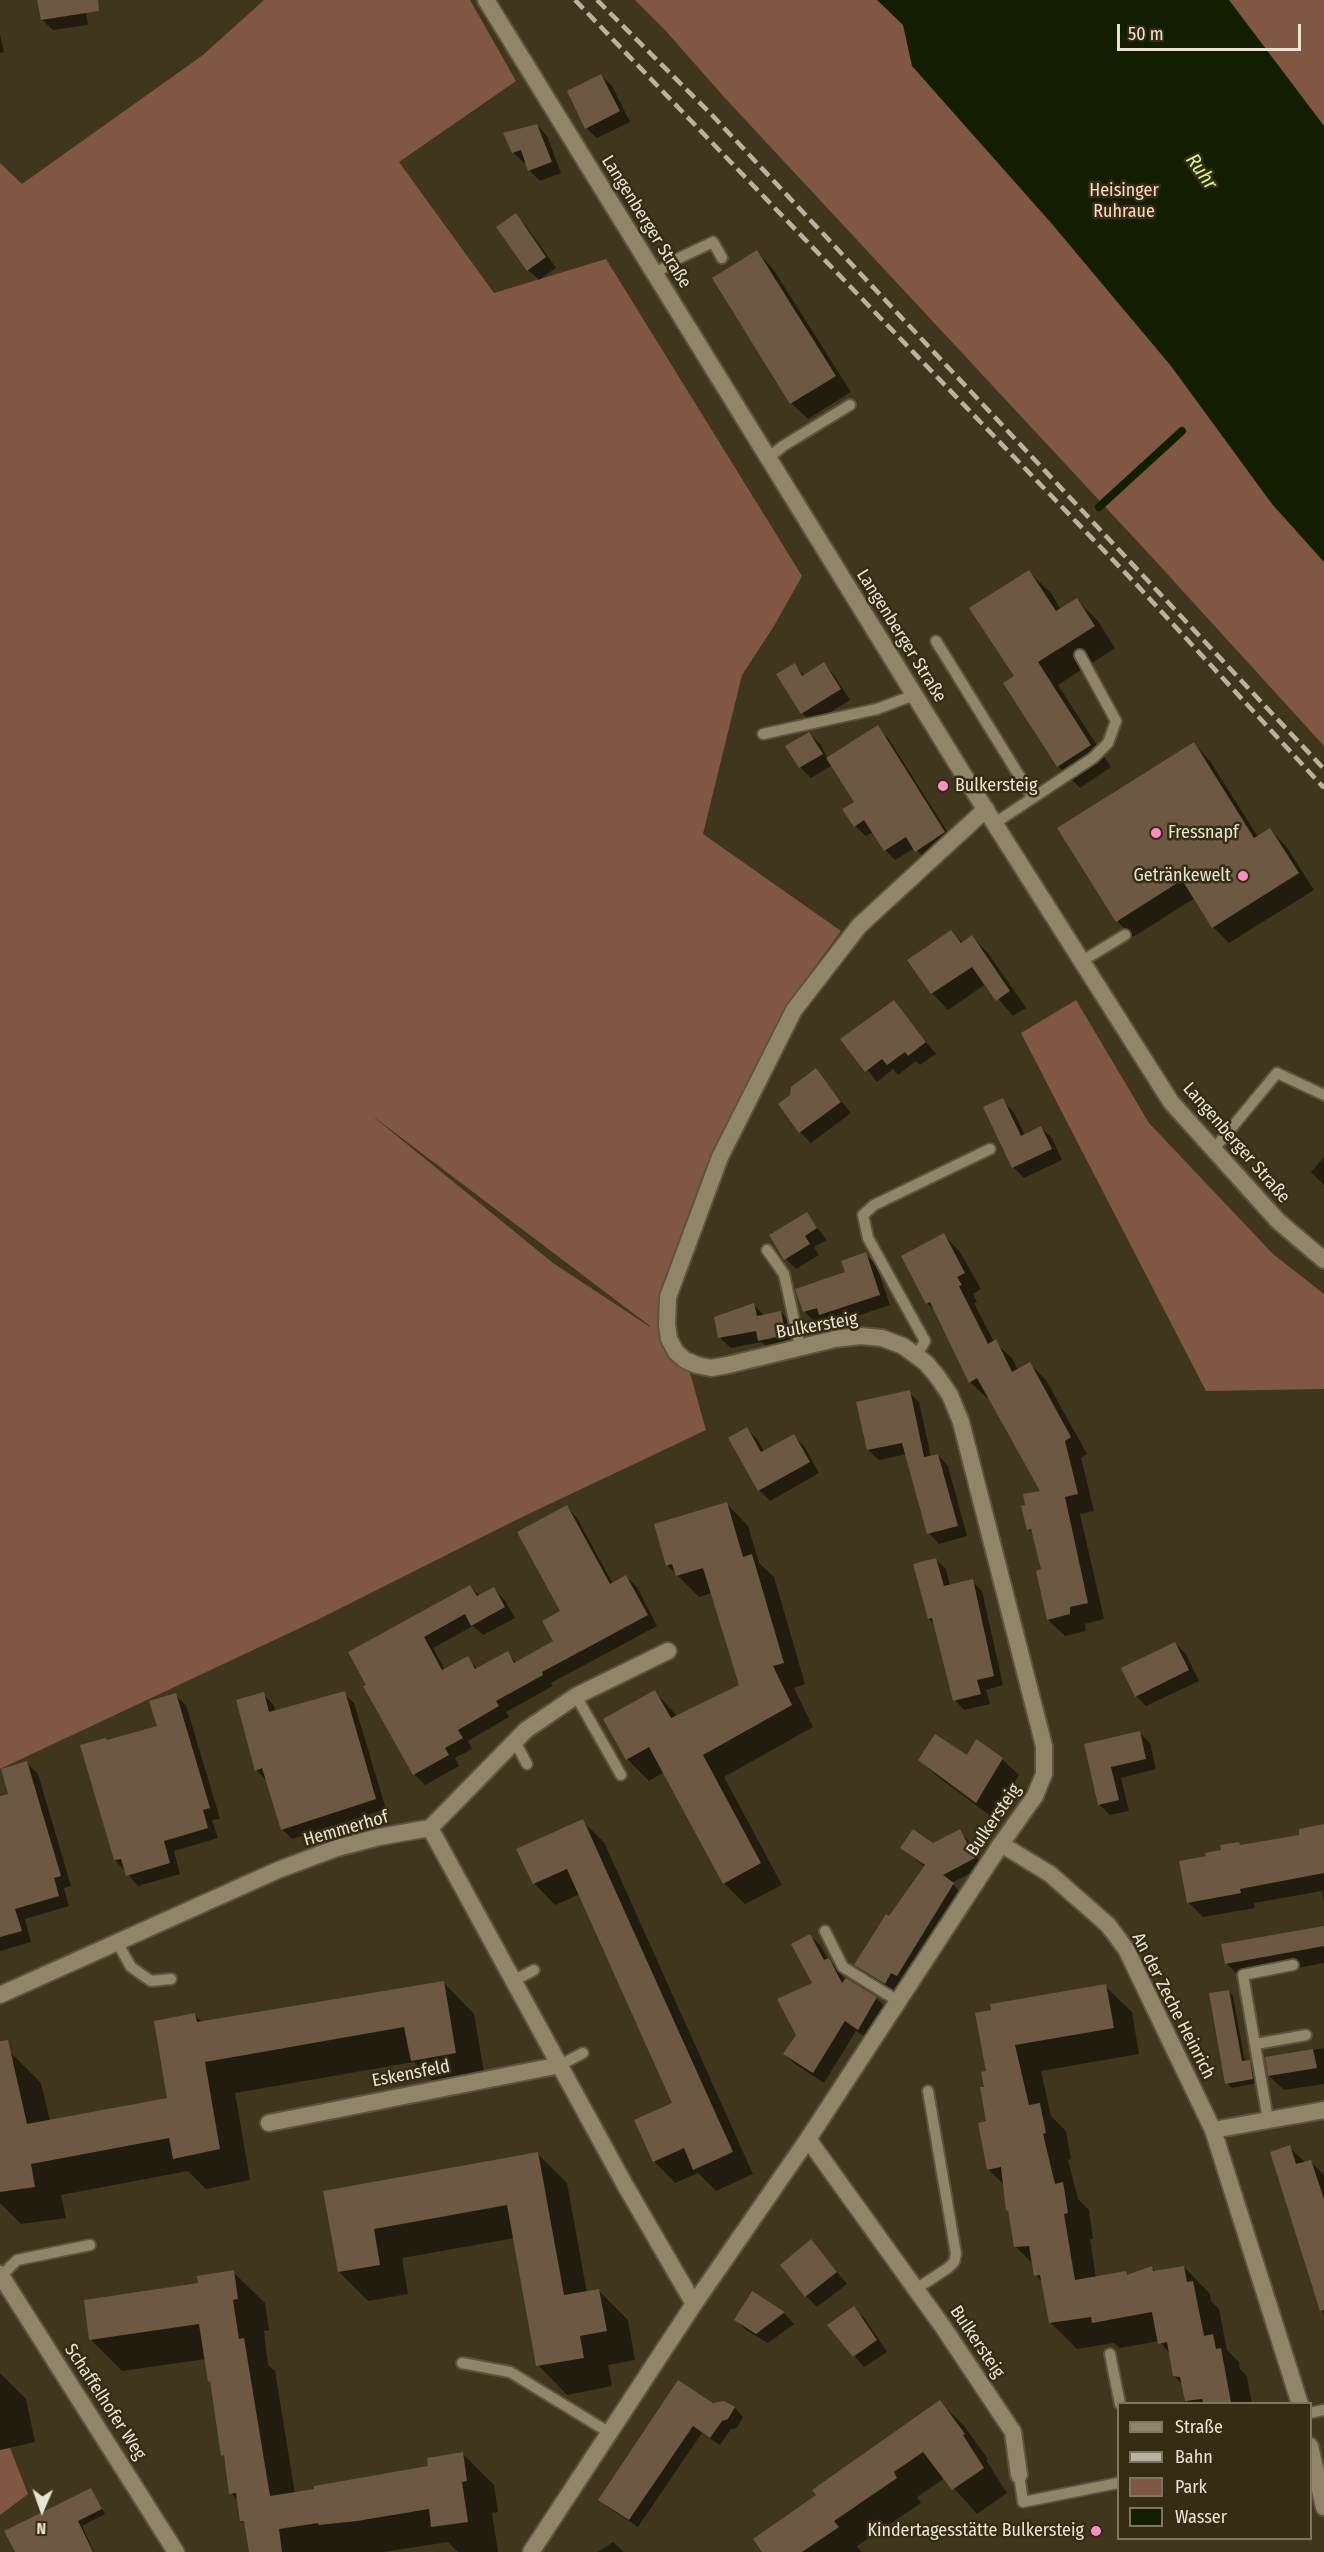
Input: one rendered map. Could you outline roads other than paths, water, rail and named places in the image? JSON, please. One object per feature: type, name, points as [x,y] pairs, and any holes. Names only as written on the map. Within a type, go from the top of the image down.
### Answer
[{"type":"street","name":"Langenberger Straße","points":[[486,0],[914,695],[1171,1102],[1278,1221],[1324,1260]]},
{"type":"street","name":"Bulkersteig","points":[[531,2552],[694,2304],[808,2139],[1001,1844],[1035,1796],[1044,1774],[1044,1746],[962,1422],[950,1395],[938,1376],[917,1355],[903,1346],[882,1338],[860,1336],[800,1347],[711,1368],[697,1365],[685,1360],[676,1352],[669,1339],[666,1310],[671,1287],[720,1157],[794,1010],[859,926],[991,816]]},
{"type":"street","points":[[668,1651],[576,1696],[526,1730],[430,1828],[625,2185],[694,2304]]},
{"type":"street","name":"Hemmerhof","points":[[0,1995],[278,1870],[336,1848],[379,1837],[430,1828]]},
{"type":"street","name":"An der Zeche Heinrich","points":[[1001,1844],[1050,1874],[1108,1924],[1126,1949],[1213,2130],[1300,2402]]},
{"type":"street","name":"Eskensfeld","points":[[269,2123],[560,2065]]},
{"type":"street","points":[[1213,2130],[1324,2110]]},
{"type":"street","name":"Bulkersteig","points":[[808,2139],[916,2289],[1013,2432],[1019,2475]]},
{"type":"street","name":"Schaffelhofer Weg","points":[[1,2275],[176,2552]]},
{"type":"street","points":[[1312,2449],[1320,2470],[1324,2507]]},
{"type":"lane","points":[[655,274],[675,260],[713,242],[722,258]]},
{"type":"lane","points":[[768,458],[783,446],[850,405]]},
{"type":"lane","points":[[936,641],[1033,798]]},
{"type":"lane","points":[[991,816],[1033,798],[1093,758],[1108,743],[1116,721],[1080,655]]},
{"type":"lane","points":[[763,734],[877,709],[914,695]]},
{"type":"lane","points":[[1082,961],[1125,935]]},
{"type":"lane","points":[[1214,1149],[1277,1073],[1324,1095]]},
{"type":"lane","points":[[917,1355],[925,1341],[868,1238],[863,1215],[874,1205],[990,1149]]},
{"type":"lane","points":[[767,1250],[784,1274],[800,1347]]},
{"type":"lane","points":[[576,1696],[621,1774]]},
{"type":"lane","points":[[515,1742],[527,1764]]},
{"type":"lane","points":[[825,1931],[843,1967],[898,2001]]},
{"type":"lane","points":[[117,1942],[132,1967],[151,1981],[171,1978]]},
{"type":"lane","points":[[1268,2120],[1243,1975],[1293,1965]]},
{"type":"lane","points":[[513,1982],[534,1970]]},
{"type":"lane","points":[[1256,2044],[1306,2035]]},
{"type":"lane","points":[[560,2065],[583,2053]]},
{"type":"lane","points":[[916,2289],[948,2268],[954,2262],[956,2254],[928,2091]]},
{"type":"lane","points":[[1,2275],[17,2260],[90,2245]]},
{"type":"lane","points":[[1110,2354],[1120,2402]]},
{"type":"lane","points":[[462,2363],[510,2372],[610,2433]]},
{"type":"lane","name":"Bulkersteig","points":[[1019,2475],[1023,2502],[1117,2483]]},
{"type":"water","name":"Ruhr","points":[[877,0],[1229,0],[1324,126],[1324,562],[1272,504],[1171,366],[1052,224],[912,66],[903,25]]},
{"type":"waterway","points":[[1099,507],[1182,431]]},
{"type":"railway","points":[[575,0],[1136,584],[1324,788]]},
{"type":"railway","points":[[597,0],[712,115],[1324,769]]},
{"type":"place","name":"Bulkersteig","points":[[943,786]]},
{"type":"place","name":"Fressnapf","points":[[1156,833]]},
{"type":"place","name":"Getränkewelt","points":[[1243,876]]},
{"type":"place","name":"Kindertagesstätte Bulkersteig","points":[[1096,2531]]},
{"type":"park label","name":"Heisinger Ruhraue","points":[[1124,201]]}]
